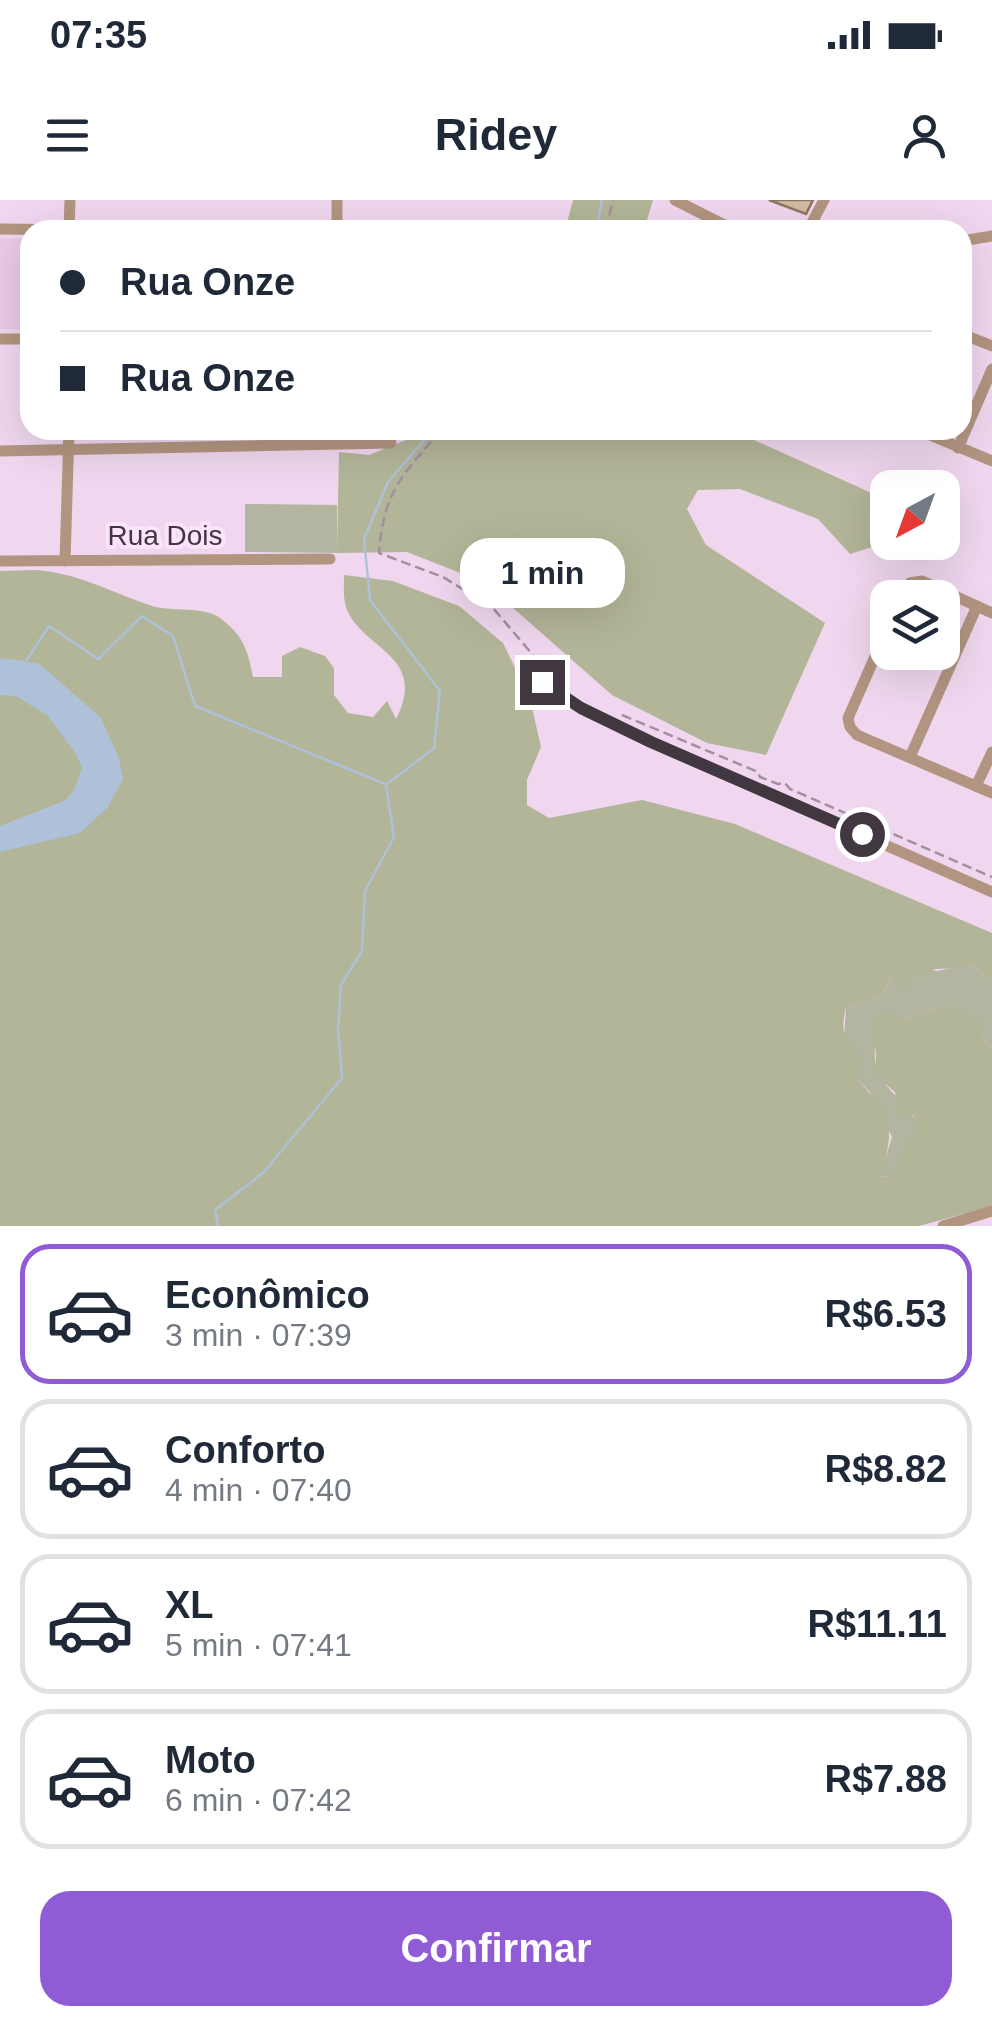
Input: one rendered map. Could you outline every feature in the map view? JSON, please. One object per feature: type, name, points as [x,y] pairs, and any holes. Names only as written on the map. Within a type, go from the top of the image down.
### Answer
[{"type":"street","points":[[675,200],[714,220]]},
{"type":"street","points":[[972,415],[992,369]]},
{"type":"street","points":[[65,561],[69,440]]},
{"type":"street","points":[[940,440],[992,461]]},
{"type":"street","points":[[958,448],[961,440]]},
{"type":"street","points":[[0,451],[390,443]]},
{"type":"street","name":"Rua Dois","points":[[0,560],[330,559]]},
{"type":"street","points":[[960,598],[992,613]]},
{"type":"street","points":[[910,757],[977,606]]},
{"type":"street","points":[[870,670],[848,722],[857,734],[992,794]]},
{"type":"street","points":[[542,682],[581,708],[651,742],[992,892]]},
{"type":"street","points":[[976,786],[992,752]]},
{"type":"street","points":[[943,1226],[992,1211]]},
{"type":"path","points":[[433,440],[398,481],[382,516],[378,552],[443,577],[493,608],[538,661],[542,682]]},
{"type":"path","points":[[614,711],[992,877]]},
{"type":"shaded area","points":[[0,238],[20,238],[20,329],[0,329]]},
{"type":"green space","points":[[573,200],[653,200],[647,220],[568,220]]},
{"type":"green space","points":[[406,440],[754,440],[870,492],[870,548],[850,554],[818,519],[740,489],[698,490],[687,509],[706,545],[825,623],[766,755],[707,743],[612,695],[513,608],[468,576],[407,552],[337,553],[339,452],[369,455]]},
{"type":"green space","points":[[245,504],[337,505],[337,553],[245,552]]},
{"type":"green space","points":[[34,570],[80,579],[152,606],[213,614],[239,637],[253,677],[282,677],[282,656],[300,647],[325,656],[334,668],[334,695],[348,713],[373,717],[387,701],[396,719],[404,697],[399,666],[354,621],[345,603],[344,575],[393,581],[459,606],[503,643],[530,699],[541,747],[527,780],[527,805],[549,818],[642,800],[735,824],[992,933],[992,982],[971,964],[925,971],[904,989],[891,978],[881,996],[846,1007],[843,1023],[847,1040],[861,1058],[857,1080],[879,1104],[888,1124],[881,1176],[889,1177],[919,1128],[913,1115],[898,1116],[895,1092],[877,1073],[872,1032],[875,1020],[886,1008],[902,1020],[946,1006],[982,1022],[981,1035],[992,1050],[992,1206],[919,1226],[0,1226],[0,571]]},
{"type":"green space","points":[[971,964],[992,982],[992,1050],[981,1035],[946,1006],[902,1020],[875,1045],[878,1071],[920,1128],[890,1177],[880,1176],[892,1137],[870,1092],[857,1080],[844,1039],[846,1007],[881,996],[891,978],[911,977],[925,967],[937,971]]},
{"type":"water","points":[[3,658],[40,664],[101,718],[119,758],[123,779],[108,807],[80,833],[0,852],[0,826],[66,800],[82,767],[48,716],[16,696],[0,695]]},
{"type":"building","points":[[769,200],[813,200],[806,214]]},
{"type":"waterway","points":[[598,220],[602,200]]},
{"type":"waterway","points":[[218,1226],[215,1210],[263,1173],[342,1078],[338,1029],[341,985],[362,951],[365,891],[394,837],[386,785],[434,748],[440,691],[370,600],[364,539],[388,482],[424,440]]},
{"type":"waterway","points":[[26,661],[49,626],[98,659],[142,616],[173,636],[195,706],[385,784]]},
{"type":"route","points":[[542,682],[581,708],[651,742],[862,834]]}]
